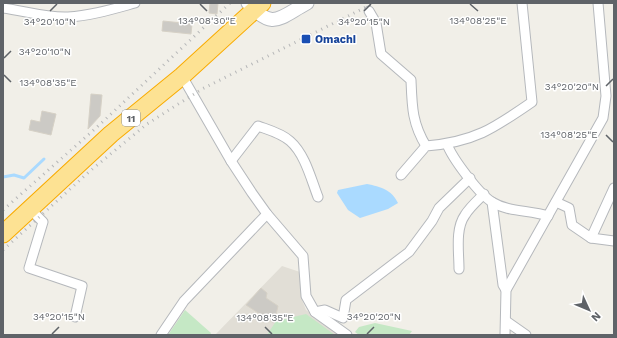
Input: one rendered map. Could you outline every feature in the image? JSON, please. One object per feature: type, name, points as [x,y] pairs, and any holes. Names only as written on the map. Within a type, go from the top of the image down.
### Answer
[{"type":"highway","name":"11","points":[[3,234],[111,134],[182,76],[254,5]]},
{"type":"street","points":[[3,8],[45,16],[68,17],[106,12],[134,3]]},
{"type":"street","points":[[254,5],[265,19],[273,20],[307,3]]},
{"type":"street","points":[[401,175],[426,146],[460,142],[480,135],[502,123],[532,102],[522,3]]},
{"type":"street","points":[[505,335],[506,290],[603,118],[606,96],[598,3]]},
{"type":"street","points":[[369,11],[376,23],[381,54],[411,80],[413,117],[417,131],[426,146]]},
{"type":"street","points":[[182,76],[231,161],[267,214],[303,256],[306,296],[315,312],[347,335]]},
{"type":"street","points":[[231,161],[258,126],[277,133],[290,140],[297,149],[304,160],[318,197]]},
{"type":"street","points":[[447,144],[450,153],[492,202],[517,211],[536,212],[548,216]]},
{"type":"street","points":[[315,312],[325,310],[343,318],[346,300],[408,252],[432,221],[439,208],[470,178]]},
{"type":"street","points":[[591,238],[614,188]]},
{"type":"street","points":[[459,268],[459,231],[461,222],[465,215],[484,194]]},
{"type":"street","points":[[492,202],[503,285],[506,290]]},
{"type":"street","points":[[556,202],[569,208],[572,225],[591,238],[614,241]]},
{"type":"street","points":[[30,209],[42,222],[29,268],[82,286],[75,317]]},
{"type":"street","points":[[161,335],[184,301],[267,214]]},
{"type":"street","points":[[506,321],[526,335]]},
{"type":"shaded area","points":[[282,266],[300,272],[302,300],[306,310],[339,335],[215,335]]},
{"type":"green space","points":[[185,310],[211,333],[210,335],[168,335]]},
{"type":"green space","points":[[306,314],[335,335],[267,335],[276,321]]},
{"type":"green space","points":[[375,323],[412,331],[409,335],[359,335],[355,332],[359,327]]},
{"type":"water","points":[[367,184],[385,189],[395,198],[398,203],[388,209],[360,218],[348,210],[337,193],[338,190]]},
{"type":"building","points":[[210,3],[218,3],[217,14],[209,13]]},
{"type":"building","points":[[163,21],[192,24],[191,34],[162,31]]},
{"type":"building","points":[[91,94],[102,95],[100,116],[88,129]]},
{"type":"building","points":[[42,111],[56,114],[51,135],[29,130],[31,120],[40,122]]},
{"type":"building","points":[[261,288],[267,293],[266,298],[278,306],[274,323],[246,305]]},
{"type":"waterway","points":[[3,177],[14,175],[24,178],[44,159]]},
{"type":"railway","points":[[3,210],[96,128],[230,3]]},
{"type":"railway","points":[[3,250],[90,171],[147,124],[202,89],[374,3]]},
{"type":"place","name":"Omachi","points":[[306,39]]}]
